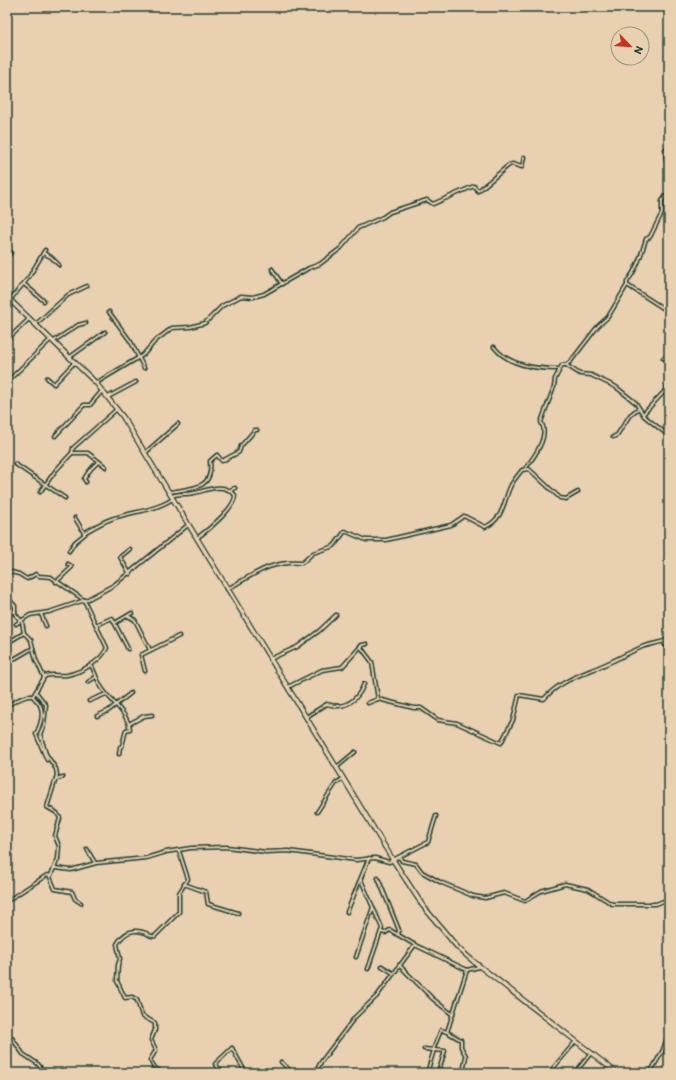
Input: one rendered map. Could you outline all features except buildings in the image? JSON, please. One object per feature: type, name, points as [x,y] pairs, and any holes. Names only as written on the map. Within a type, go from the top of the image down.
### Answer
[{"type":"highway","points":[[8,298],[103,390],[117,409],[393,860],[440,929],[480,967],[617,1073]]},
{"type":"street","points":[[669,146],[665,150],[669,188]]},
{"type":"street","points":[[96,383],[138,359],[155,341],[172,328],[186,328],[205,323],[222,306],[242,296],[260,296],[309,268],[320,264],[341,248],[358,228],[383,217],[390,212],[406,206],[427,200],[433,204],[474,186],[478,191],[509,165],[512,164],[522,167],[524,157]]},
{"type":"street","points":[[227,589],[248,576],[268,567],[285,562],[302,563],[313,553],[334,546],[345,531],[366,540],[386,540],[451,525],[464,516],[485,527],[493,524],[503,511],[511,485],[522,470],[525,469],[539,448],[545,427],[541,422],[558,369],[562,365],[566,365],[581,349],[598,326],[608,317],[633,274],[646,239],[650,237],[662,213],[662,201],[669,192]]},
{"type":"street","points":[[8,298],[24,284],[45,250]]},
{"type":"street","points":[[7,259],[11,252]]},
{"type":"street","points":[[43,253],[51,257],[59,265]]},
{"type":"street","points":[[272,269],[282,284]]},
{"type":"street","points":[[24,284],[44,301]]},
{"type":"street","points":[[627,285],[669,312]]},
{"type":"street","points":[[36,324],[68,296],[87,286]]},
{"type":"street","points":[[109,312],[131,342],[138,359],[144,368]]},
{"type":"street","points":[[10,337],[29,318]]},
{"type":"street","points":[[7,382],[53,340],[78,325],[86,323]]},
{"type":"street","points":[[70,357],[104,332]]},
{"type":"street","points":[[494,347],[500,355],[508,360],[518,362],[522,365],[538,369],[558,369]]},
{"type":"street","points":[[663,358],[669,360]]},
{"type":"street","points":[[46,378],[54,384],[75,362]]},
{"type":"street","points":[[566,365],[580,374],[591,376],[616,387],[636,403],[643,414],[669,436]]},
{"type":"street","points":[[108,396],[136,382]]},
{"type":"street","points":[[643,414],[663,393],[669,383]]},
{"type":"street","points":[[55,436],[76,412],[84,405],[90,405],[103,390]]},
{"type":"street","points":[[613,437],[617,435],[630,415],[639,408]]},
{"type":"street","points":[[40,492],[45,484],[72,453],[73,448],[117,409]]},
{"type":"street","points":[[145,453],[178,424]]},
{"type":"street","points":[[169,492],[196,489],[202,486],[212,470],[210,461],[217,456],[222,461],[233,456],[239,452],[241,446],[255,430],[257,430]]},
{"type":"street","points":[[72,453],[88,453],[106,467]]},
{"type":"street","points":[[86,482],[84,479],[99,462]]},
{"type":"street","points":[[16,464],[65,498]]},
{"type":"street","points":[[525,469],[529,469],[560,498],[566,499],[578,492]]},
{"type":"street","points":[[69,551],[75,542],[85,534],[84,533],[114,518],[146,512],[177,494],[194,493],[217,487],[230,490],[235,495],[235,498],[216,523],[197,538]]},
{"type":"street","points":[[230,490],[235,488]]},
{"type":"street","points":[[75,518],[84,533]]},
{"type":"street","points":[[16,624],[30,615],[41,614],[84,600],[114,586],[189,525]]},
{"type":"street","points":[[130,549],[120,556],[130,574]]},
{"type":"street","points":[[56,582],[72,567],[68,564]]},
{"type":"street","points":[[7,571],[19,574],[26,579],[36,574],[39,576],[48,576],[84,600],[107,648],[103,655],[91,665],[66,675],[48,675],[44,677],[33,696]]},
{"type":"street","points":[[7,597],[15,606],[15,611],[24,633],[29,636],[36,660],[44,677]]},
{"type":"street","points":[[7,616],[15,611]]},
{"type":"street","points":[[115,623],[132,613]]},
{"type":"street","points":[[41,614],[46,626]]},
{"type":"street","points":[[270,659],[297,647],[320,631],[336,615]]},
{"type":"street","points":[[128,616],[134,620],[150,650]]},
{"type":"street","points":[[96,625],[112,618],[128,649]]},
{"type":"street","points":[[7,643],[24,633]]},
{"type":"street","points":[[145,672],[141,655],[178,636]]},
{"type":"street","points":[[368,703],[378,699],[414,708],[421,708],[438,720],[457,723],[500,743],[513,720],[519,695],[544,699],[550,692],[567,680],[643,647],[669,639]]},
{"type":"street","points":[[662,642],[669,650]]},
{"type":"street","points":[[287,688],[322,670],[342,667],[360,646],[364,643],[367,644]]},
{"type":"street","points":[[360,646],[372,662],[378,699]]},
{"type":"street","points":[[7,663],[33,648]]},
{"type":"street","points":[[91,665],[106,694],[127,717],[130,729],[126,730],[119,754]]},
{"type":"street","points":[[88,682],[96,677]]},
{"type":"street","points":[[305,717],[327,704],[334,707],[349,704],[358,696],[364,684]]},
{"type":"street","points":[[7,901],[48,875],[50,876],[58,859],[59,846],[55,836],[60,818],[57,813],[47,807],[56,779],[56,769],[46,754],[40,734],[44,725],[46,704],[36,692]]},
{"type":"street","points":[[97,716],[116,706],[131,693]]},
{"type":"street","points":[[89,701],[106,694]]},
{"type":"street","points":[[7,706],[29,695],[33,696],[42,705],[41,723],[36,734],[46,760]]},
{"type":"street","points":[[129,724],[144,716],[152,715]]},
{"type":"street","points":[[336,768],[355,752]]},
{"type":"street","points":[[56,779],[63,777]]},
{"type":"street","points":[[317,812],[336,783],[343,779]]},
{"type":"street","points":[[55,868],[71,870],[94,863],[146,858],[166,852],[191,848],[227,847],[266,852],[307,853],[352,860],[375,858],[387,862],[400,858],[428,842],[436,816]]},
{"type":"street","points":[[87,849],[94,863]]},
{"type":"street","points":[[162,1073],[154,1068],[150,1060],[156,1050],[151,1040],[155,1030],[154,1023],[142,1016],[137,1000],[132,997],[125,998],[117,981],[120,959],[117,944],[122,935],[128,932],[139,931],[152,936],[159,932],[179,912],[179,894],[188,879],[179,851]]},
{"type":"street","points":[[347,912],[369,858]]},
{"type":"street","points":[[400,858],[402,861],[416,864],[422,872],[440,882],[473,896],[485,898],[504,893],[525,901],[541,891],[565,884],[588,889],[612,904],[656,904],[669,899]]},
{"type":"street","points":[[50,876],[55,889],[70,891],[74,894],[75,899],[81,903]]},
{"type":"street","points":[[378,878],[399,930],[398,935]]},
{"type":"street","points":[[361,880],[382,928],[368,969]]},
{"type":"street","points":[[184,884],[206,892],[208,904],[238,912]]},
{"type":"street","points":[[356,957],[373,907]]},
{"type":"street","points":[[381,932],[385,933],[390,930],[415,945],[467,970],[480,967]]},
{"type":"street","points":[[315,1073],[321,1062],[356,1017],[377,996],[415,945]]},
{"type":"street","points":[[399,965],[433,1000],[453,1015]]},
{"type":"street","points":[[382,966],[393,973]]},
{"type":"street","points":[[447,1032],[467,970]]},
{"type":"street","points":[[427,1073],[441,1030],[462,1040],[461,1047],[466,1056],[463,1073]]},
{"type":"street","points":[[650,1073],[663,1050],[669,1032]]},
{"type":"street","points":[[12,1038],[23,1054],[38,1064],[44,1073]]},
{"type":"street","points":[[549,1073],[576,1041]]},
{"type":"street","points":[[223,1073],[215,1064],[232,1048],[243,1068],[242,1073]]},
{"type":"street","points":[[424,1049],[445,1051],[438,1073]]},
{"type":"street","points":[[576,1073],[591,1053]]},
{"type":"street","points":[[281,1062],[293,1073]]}]
